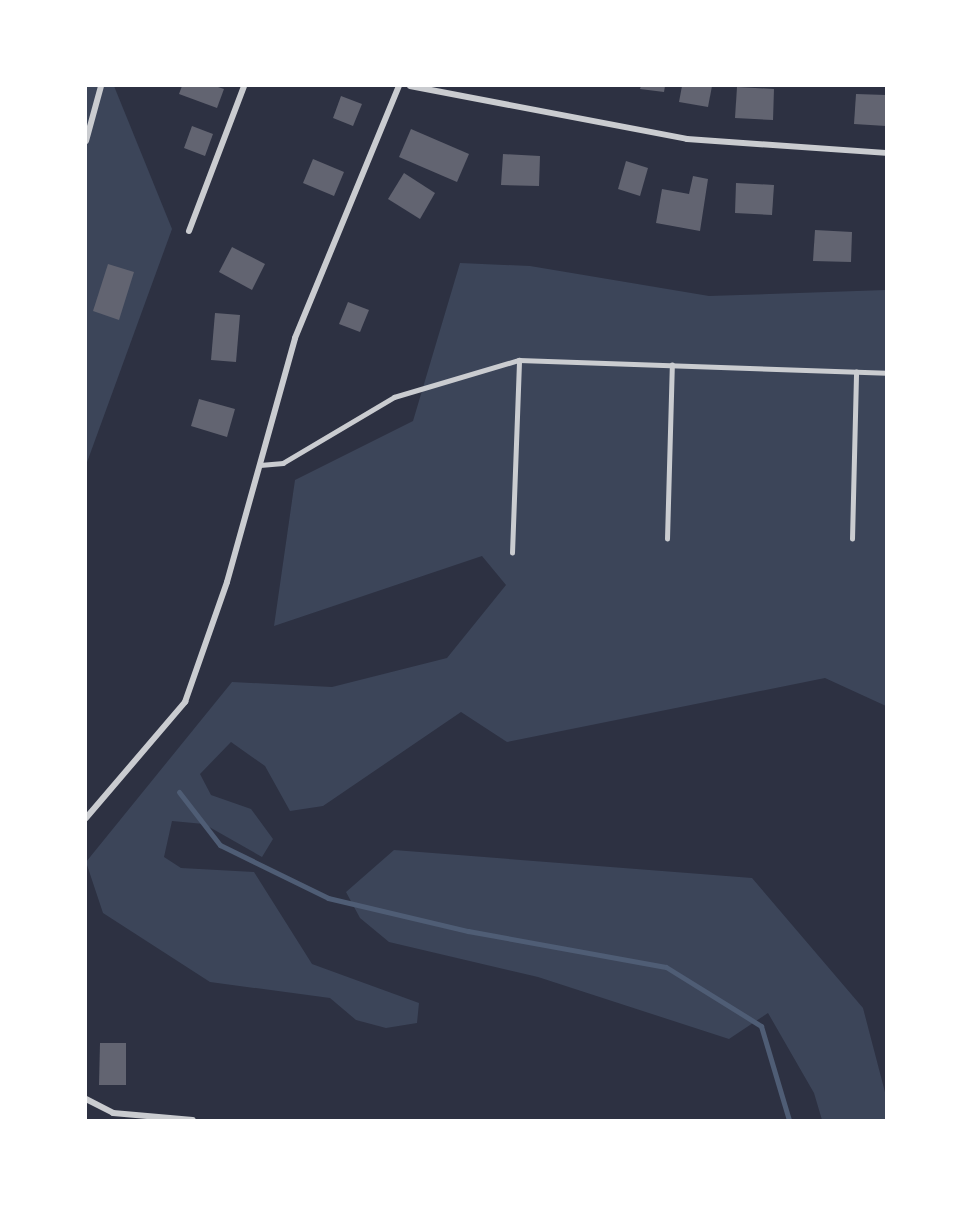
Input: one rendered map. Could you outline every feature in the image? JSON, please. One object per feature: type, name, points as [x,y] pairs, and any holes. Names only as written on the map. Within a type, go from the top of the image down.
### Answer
[{"type":"street","points":[[86,141],[101,86]]},
{"type":"street","points":[[189,231],[244,86]]},
{"type":"street","points":[[86,818],[184,702],[227,582],[295,338],[399,86]]},
{"type":"street","points":[[410,86],[687,139],[886,153]]},
{"type":"street","points":[[86,1099],[113,1113],[193,1120]]},
{"type":"lane","points":[[512,553],[519,360]]},
{"type":"lane","points":[[260,465],[283,463],[394,397],[519,360],[886,373]]},
{"type":"lane","points":[[667,539],[672,365]]},
{"type":"lane","points":[[852,539],[856,372]]},
{"type":"shaded area","points":[[86,86],[114,86],[172,229],[86,465]]},
{"type":"shaded area","points":[[460,263],[530,266],[709,296],[886,290],[886,706],[825,678],[507,742],[461,712],[323,806],[290,811],[265,766],[231,742],[200,774],[211,795],[251,809],[273,839],[262,857],[204,824],[172,821],[164,857],[181,868],[254,872],[312,964],[419,1003],[417,1023],[386,1028],[356,1020],[330,998],[210,982],[103,913],[86,862],[232,682],[332,687],[447,658],[506,585],[482,556],[274,626],[295,480],[413,421]]},
{"type":"shaded area","points":[[394,850],[752,878],[863,1008],[886,1096],[886,1120],[822,1120],[814,1093],[768,1013],[729,1039],[538,977],[389,942],[360,918],[346,892]]},
{"type":"building","points":[[182,86],[215,86],[224,89],[217,108],[179,94]]},
{"type":"building","points":[[641,86],[665,86],[664,92],[640,89]]},
{"type":"building","points":[[682,86],[712,86],[708,107],[679,102]]},
{"type":"building","points":[[737,87],[774,89],[773,120],[735,118]]},
{"type":"building","points":[[856,94],[886,95],[886,126],[854,124]]},
{"type":"building","points":[[341,96],[362,104],[353,126],[333,118]]},
{"type":"building","points":[[192,126],[213,134],[205,156],[184,148]]},
{"type":"building","points":[[411,129],[469,154],[457,182],[399,157]]},
{"type":"building","points":[[503,154],[540,156],[539,186],[501,185]]},
{"type":"building","points":[[313,159],[344,172],[334,196],[303,183]]},
{"type":"building","points":[[626,161],[648,168],[640,196],[618,189]]},
{"type":"building","points":[[404,173],[435,193],[420,219],[388,199]]},
{"type":"building","points":[[693,176],[708,179],[700,231],[656,223],[662,189],[689,194]]},
{"type":"building","points":[[736,183],[774,185],[772,215],[735,213]]},
{"type":"building","points":[[815,230],[852,232],[851,262],[813,261]]},
{"type":"building","points":[[232,247],[265,264],[252,290],[219,272]]},
{"type":"building","points":[[108,264],[134,272],[119,320],[93,311]]},
{"type":"building","points":[[348,302],[369,310],[360,332],[339,324]]},
{"type":"building","points":[[215,313],[240,315],[236,362],[211,360]]},
{"type":"building","points":[[199,399],[235,409],[227,437],[191,426]]},
{"type":"building","points":[[100,1043],[126,1043],[126,1085],[99,1085]]},
{"type":"waterway","points":[[179,792],[220,845],[328,898],[468,931],[666,967],[761,1026],[789,1120]]}]
